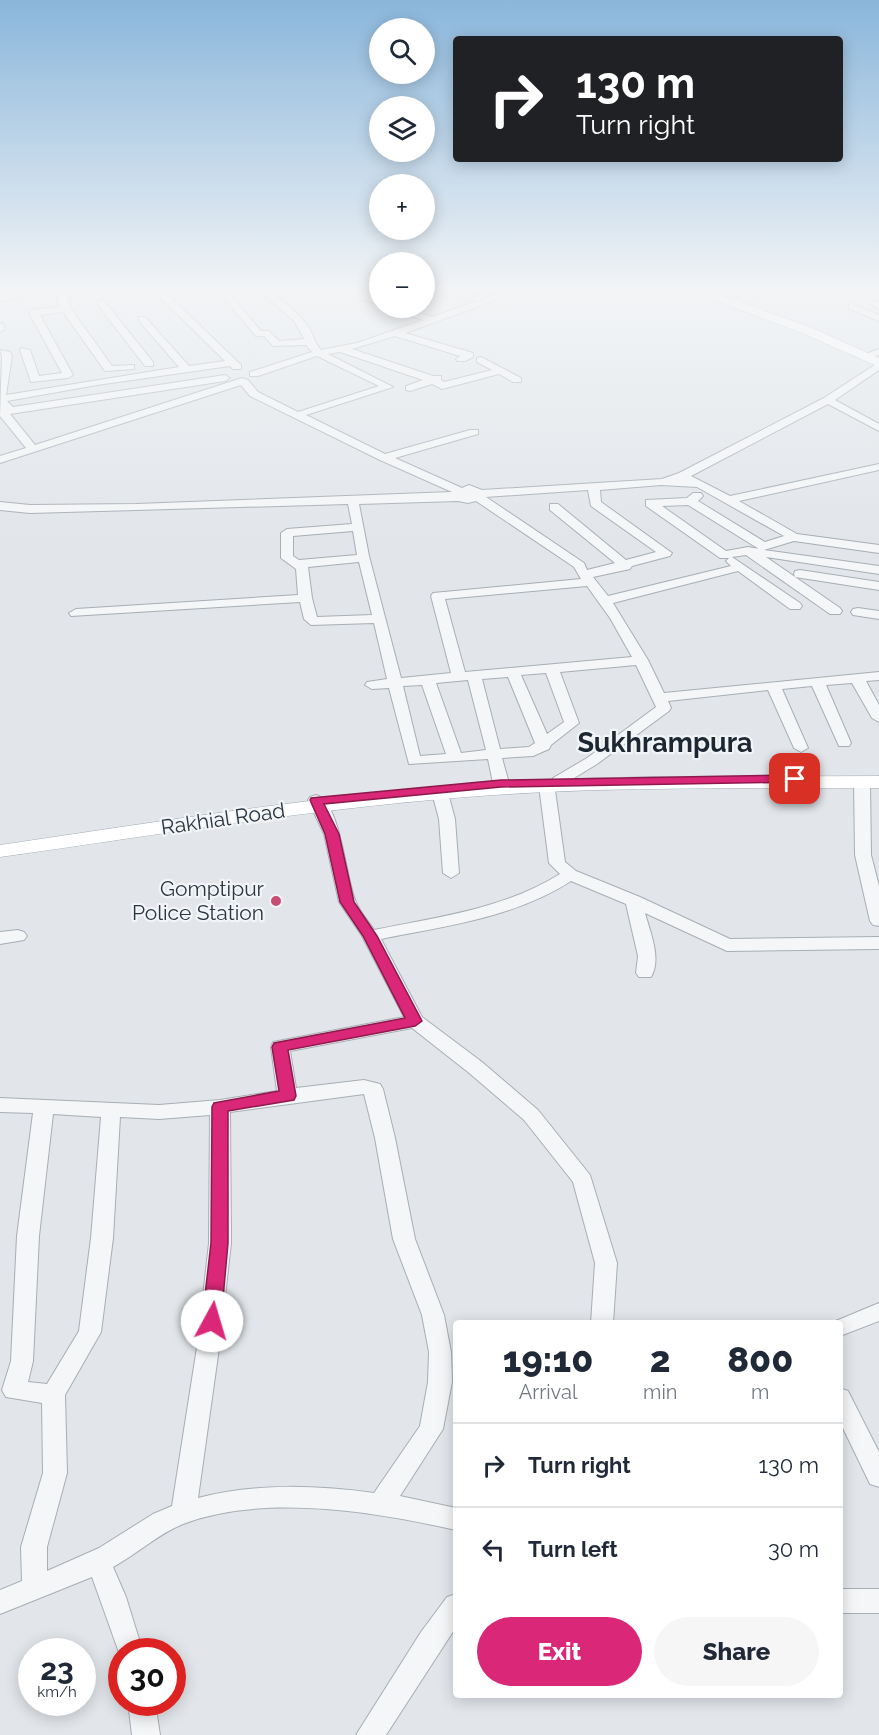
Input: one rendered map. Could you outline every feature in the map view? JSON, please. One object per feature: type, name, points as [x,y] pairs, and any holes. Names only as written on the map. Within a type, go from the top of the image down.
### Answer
[{"type":"main road","name":"Rakhial Road","points":[[0,846],[317,803],[501,783],[873,781]]},
{"type":"main road","name":"Rakhial Road","points":[[0,851],[317,803],[554,784]]},
{"type":"street","points":[[4,372],[0,399],[6,416],[33,450]]},
{"type":"street","points":[[32,372],[34,380],[68,375],[66,372]]},
{"type":"street","points":[[0,399],[137,372]]},
{"type":"street","points":[[243,372],[264,393],[387,457],[474,432]]},
{"type":"street","points":[[0,460],[269,372]]},
{"type":"street","points":[[303,413],[388,387],[355,372]]},
{"type":"street","points":[[383,377],[395,372]]},
{"type":"street","points":[[410,372],[433,375],[460,372],[475,381]]},
{"type":"street","points":[[426,372],[433,375],[442,386],[514,378],[502,372]]},
{"type":"street","points":[[458,390],[475,381],[485,372]]},
{"type":"street","points":[[661,482],[683,475],[828,400],[859,372]]},
{"type":"street","points":[[395,382],[416,374]]},
{"type":"street","points":[[410,388],[433,375]]},
{"type":"street","points":[[6,416],[250,378]]},
{"type":"street","points":[[250,378],[254,393],[469,494],[586,576],[604,601],[641,660],[664,708],[592,761],[554,784],[557,863],[570,875],[634,901],[728,945],[879,943]]},
{"type":"street","points":[[828,400],[879,428]]},
{"type":"street","points":[[0,430],[6,416]]},
{"type":"street","points":[[729,500],[879,467]]},
{"type":"street","points":[[683,475],[794,537],[879,549]]},
{"type":"street","points":[[0,506],[30,509],[352,502],[661,482],[704,487]]},
{"type":"street","points":[[501,783],[494,755],[438,596],[586,576],[666,553],[595,503],[594,486]]},
{"type":"street","points":[[690,501],[704,487]]},
{"type":"street","points":[[763,546],[690,501],[650,503],[795,606]]},
{"type":"street","points":[[352,502],[414,761],[533,752],[544,746],[572,723],[552,670]]},
{"type":"street","points":[[554,507],[626,566]]},
{"type":"street","points":[[358,527],[287,533],[287,558],[298,564],[364,558]]},
{"type":"street","points":[[724,555],[748,551],[794,537]]},
{"type":"street","points":[[748,551],[879,570]]},
{"type":"street","points":[[748,551],[835,611]]},
{"type":"street","points":[[298,564],[303,576],[305,598],[311,618],[316,621],[380,619]]},
{"type":"street","points":[[604,601],[741,567]]},
{"type":"street","points":[[800,574],[879,586]]},
{"type":"street","points":[[76,613],[305,598]]},
{"type":"street","points":[[858,612],[879,615]]},
{"type":"street","points":[[372,685],[641,660]]},
{"type":"street","points":[[513,672],[544,746]]},
{"type":"street","points":[[659,698],[879,676]]},
{"type":"street","points":[[858,678],[879,718]]},
{"type":"street","points":[[428,680],[455,758]]},
{"type":"street","points":[[817,681],[844,743]]},
{"type":"street","points":[[772,685],[801,748]]},
{"type":"street","points":[[873,781],[863,855],[879,921]]},
{"type":"street","points":[[440,793],[447,819],[452,873]]},
{"type":"street","points":[[317,803],[332,834],[347,902],[370,936],[415,1021],[475,1067],[531,1115],[583,1180],[606,1263],[602,1320]]},
{"type":"street","points":[[370,936],[490,910],[552,888],[570,875]]},
{"type":"street","points":[[634,901],[647,956],[645,973]]},
{"type":"street","points":[[0,938],[18,936]]},
{"type":"street","points":[[288,1096],[280,1047],[415,1021]]},
{"type":"street","points":[[0,1105],[159,1112],[220,1107],[364,1087],[373,1089],[385,1138],[404,1239],[433,1315],[440,1352],[440,1382],[430,1429],[380,1505]]},
{"type":"street","points":[[44,1107],[28,1236],[22,1361],[14,1390],[53,1394]]},
{"type":"street","points":[[183,1513],[209,1341],[220,1243],[220,1107]]},
{"type":"street","points":[[35,1587],[34,1547],[55,1473],[53,1394],[90,1332],[102,1238],[111,1110]]},
{"type":"street","points":[[843,1326],[879,1312]]},
{"type":"street","points":[[843,1404],[879,1476]]},
{"type":"street","points":[[0,1602],[98,1562],[183,1513],[220,1504],[305,1498],[380,1505],[453,1518]]},
{"type":"street","points":[[98,1562],[113,1597],[126,1638]]},
{"type":"street","points":[[843,1601],[879,1601]]},
{"type":"street","points":[[370,1735],[430,1641],[453,1610]]},
{"type":"street","points":[[143,1716],[146,1735]]},
{"type":"place","name":"Gomptipur Police Station","points":[[276,901]]},
{"type":"district","name":"Sukhrampura","points":[[665,743]]},
{"type":"route","points":[[212,1321],[220,1243],[220,1107],[288,1096],[280,1047],[415,1021],[370,936],[347,902],[332,834],[316,800],[501,783],[795,779]]}]
